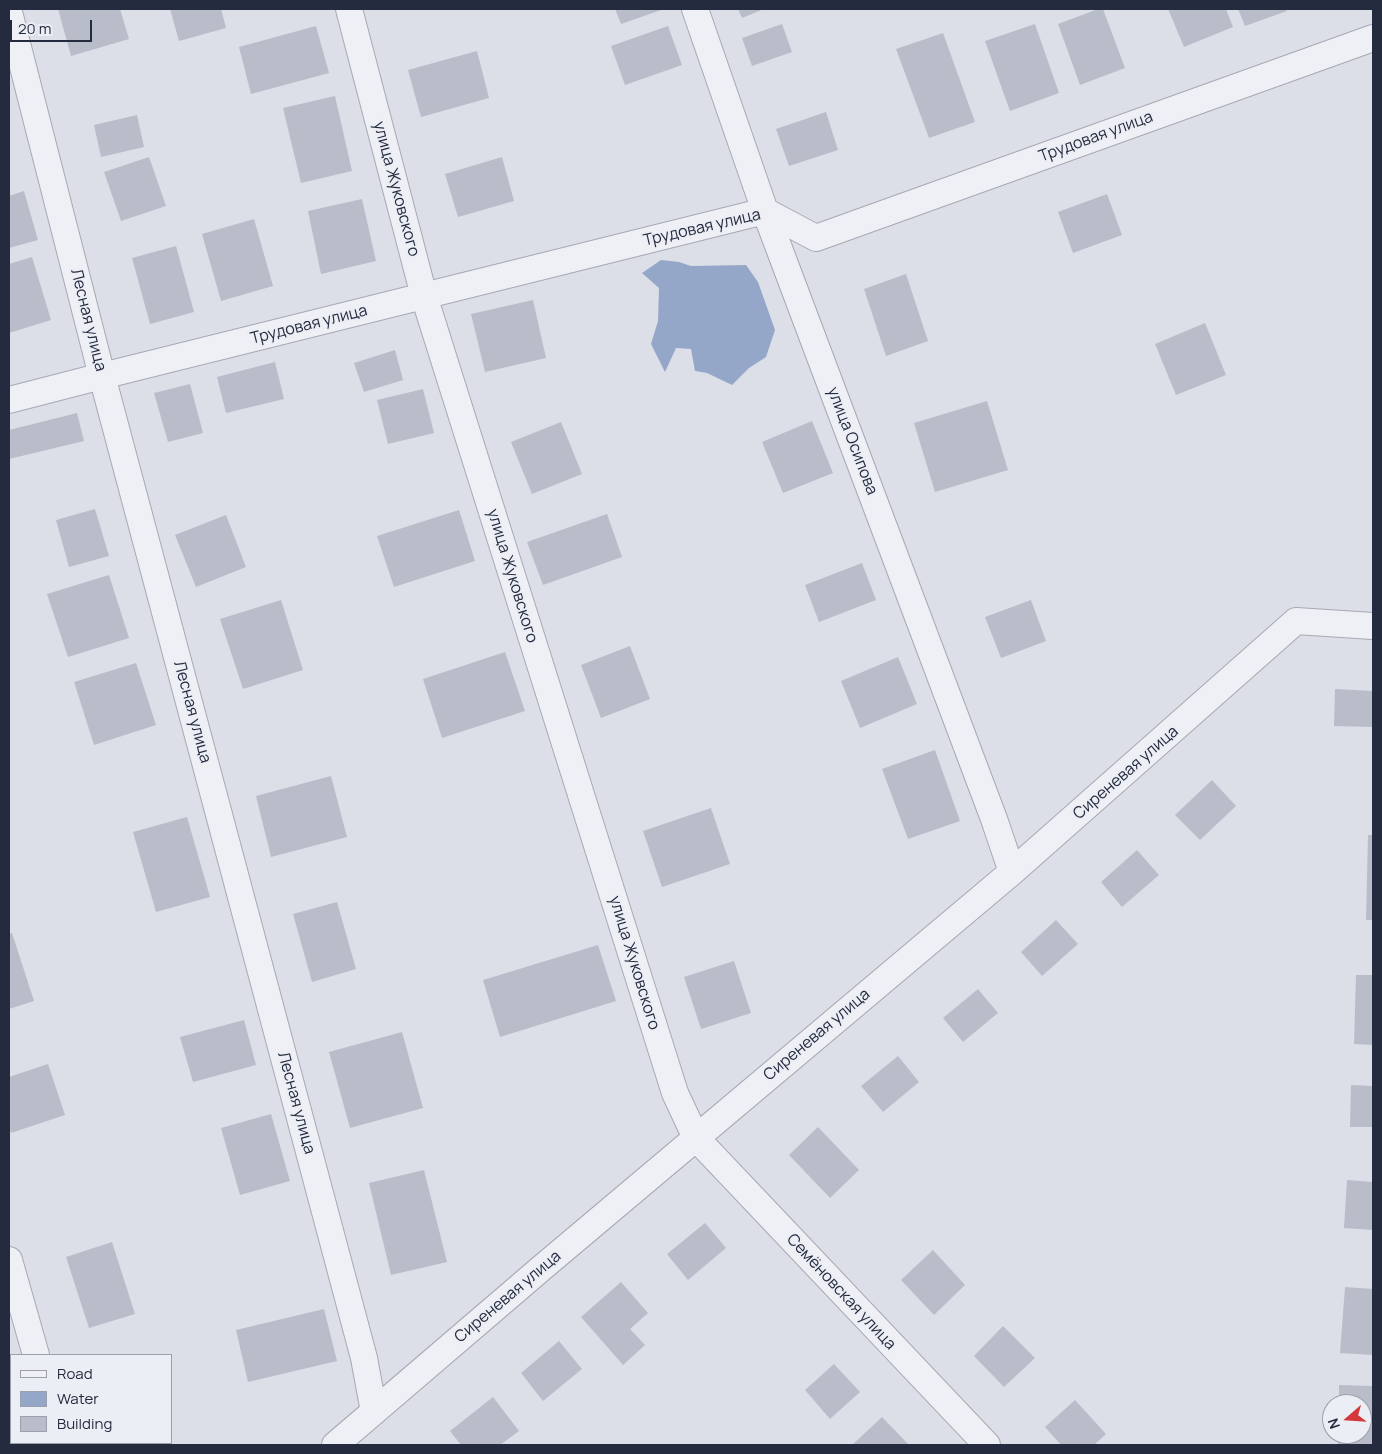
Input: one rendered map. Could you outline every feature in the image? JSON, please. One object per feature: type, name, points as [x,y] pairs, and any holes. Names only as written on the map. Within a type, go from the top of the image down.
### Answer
[{"type":"street","name":"улица Жуковского","points":[[348,9],[424,296],[675,1093],[696,1138]]},
{"type":"street","name":"улица Осипова","points":[[695,9],[765,211],[994,819],[1012,872]]},
{"type":"street","name":"Лесная улица","points":[[9,12],[102,376],[362,1349],[374,1412]]},
{"type":"street","name":"Трудовая улица","points":[[9,400],[765,211],[816,238],[1373,38]]},
{"type":"street","name":"Сиреневая улица","points":[[335,1445],[1012,872],[1296,621],[1373,626]]},
{"type":"street","name":"Семёновская улица","points":[[696,1138],[987,1445]]},
{"type":"street","points":[[9,1260],[36,1354]]},
{"type":"water","points":[[661,260],[679,262],[691,266],[746,265],[758,282],[775,330],[766,357],[749,368],[732,385],[707,373],[695,371],[691,349],[676,348],[665,372],[651,344],[658,321],[659,288],[642,273]]},
{"type":"building","points":[[58,9],[120,9],[129,39],[71,56]]},
{"type":"building","points":[[170,9],[221,9],[226,28],[179,41]]},
{"type":"building","points":[[615,9],[664,9],[621,24]]},
{"type":"building","points":[[738,9],[764,9],[742,18]]},
{"type":"building","points":[[1098,9],[1103,9],[1125,68],[1080,85],[1058,24]]},
{"type":"building","points":[[1168,9],[1226,9],[1233,27],[1184,47]]},
{"type":"building","points":[[1238,9],[1286,9],[1287,11],[1245,26]]},
{"type":"building","points":[[782,24],[792,52],[752,66],[742,38]]},
{"type":"building","points":[[1035,24],[1059,93],[1010,111],[985,41]]},
{"type":"building","points":[[316,26],[329,73],[251,94],[239,47]]},
{"type":"building","points":[[668,26],[682,65],[625,85],[611,46]]},
{"type":"building","points":[[943,33],[975,122],[929,138],[896,49]]},
{"type":"building","points":[[477,51],[489,98],[421,117],[408,70]]},
{"type":"building","points":[[335,96],[352,171],[301,183],[283,108]]},
{"type":"building","points":[[826,112],[838,150],[789,166],[776,129]]},
{"type":"building","points":[[137,115],[144,147],[101,157],[94,125]]},
{"type":"building","points":[[149,157],[166,206],[121,221],[104,172]]},
{"type":"building","points":[[502,157],[514,201],[458,217],[445,174]]},
{"type":"building","points":[[24,191],[38,240],[9,248],[9,196]]},
{"type":"building","points":[[1107,194],[1122,235],[1073,253],[1058,212]]},
{"type":"building","points":[[362,199],[376,261],[321,274],[308,211]]},
{"type":"building","points":[[254,219],[273,286],[221,301],[202,234]]},
{"type":"building","points":[[176,246],[194,312],[150,324],[132,258]]},
{"type":"building","points":[[32,257],[51,320],[9,333],[9,264]]},
{"type":"building","points":[[906,274],[928,341],[886,356],[864,289]]},
{"type":"building","points":[[533,300],[546,358],[485,372],[471,314]]},
{"type":"building","points":[[1205,323],[1226,375],[1176,395],[1155,344]]},
{"type":"building","points":[[395,350],[403,380],[364,392],[354,363]]},
{"type":"building","points":[[275,362],[284,399],[226,413],[217,377]]},
{"type":"building","points":[[190,384],[203,433],[168,442],[154,393]]},
{"type":"building","points":[[423,389],[434,433],[388,444],[377,400]]},
{"type":"building","points":[[987,401],[1008,470],[935,492],[914,423]]},
{"type":"building","points":[[77,413],[84,441],[9,459],[9,430]]},
{"type":"building","points":[[812,421],[833,473],[783,493],[762,442]]},
{"type":"building","points":[[561,422],[582,474],[532,494],[511,442]]},
{"type":"building","points":[[95,509],[109,556],[69,567],[56,520]]},
{"type":"building","points":[[459,510],[475,561],[394,587],[377,536]]},
{"type":"building","points":[[607,514],[622,557],[543,585],[527,542]]},
{"type":"building","points":[[226,515],[246,567],[196,587],[175,535]]},
{"type":"building","points":[[862,563],[876,600],[819,622],[805,585]]},
{"type":"building","points":[[109,575],[129,638],[68,657],[47,594]]},
{"type":"building","points":[[281,600],[303,670],[243,689],[220,619]]},
{"type":"building","points":[[1031,600],[1046,641],[1001,658],[985,617]]},
{"type":"building","points":[[630,646],[650,699],[601,718],[581,665]]},
{"type":"building","points":[[505,652],[525,711],[442,738],[423,679]]},
{"type":"building","points":[[898,657],[917,704],[860,728],[841,681]]},
{"type":"building","points":[[136,663],[156,725],[94,745],[74,682]]},
{"type":"building","points":[[1335,689],[1373,691],[1373,727],[1334,726]]},
{"type":"building","points":[[935,750],[960,821],[908,839],[882,769]]},
{"type":"building","points":[[331,776],[347,837],[271,857],[256,796]]},
{"type":"building","points":[[1212,780],[1236,806],[1200,840],[1175,815]]},
{"type":"building","points":[[711,808],[730,864],[662,887],[643,831]]},
{"type":"building","points":[[187,817],[210,897],[156,912],[133,832]]},
{"type":"building","points":[[1368,835],[1373,835],[1373,920],[1366,920]]},
{"type":"building","points":[[1137,850],[1159,875],[1122,907],[1101,882]]},
{"type":"building","points":[[337,902],[356,969],[312,982],[293,914]]},
{"type":"building","points":[[1056,920],[1078,944],[1042,976],[1021,952]]},
{"type":"building","points":[[12,933],[34,1001],[9,1009],[9,934]]},
{"type":"building","points":[[598,945],[616,1001],[500,1037],[483,980]]},
{"type":"building","points":[[734,961],[751,1013],[701,1029],[684,977]]},
{"type":"building","points":[[1356,975],[1373,975],[1373,1045],[1354,1044]]},
{"type":"building","points":[[978,989],[998,1013],[963,1042],[943,1018]]},
{"type":"building","points":[[244,1020],[256,1065],[193,1082],[180,1037]]},
{"type":"building","points":[[402,1032],[423,1108],[350,1128],[329,1052]]},
{"type":"building","points":[[898,1056],[919,1082],[883,1112],[861,1086]]},
{"type":"building","points":[[48,1064],[65,1115],[11,1133],[9,1127],[9,1077]]},
{"type":"building","points":[[1351,1085],[1373,1086],[1373,1127],[1350,1127]]},
{"type":"building","points":[[271,1114],[290,1181],[240,1195],[221,1128]]},
{"type":"building","points":[[818,1127],[859,1170],[830,1198],[789,1155]]},
{"type":"building","points":[[424,1170],[447,1262],[391,1275],[369,1183]]},
{"type":"building","points":[[1347,1180],[1373,1182],[1373,1230],[1344,1228]]},
{"type":"building","points":[[705,1223],[726,1248],[688,1280],[667,1254]]},
{"type":"building","points":[[112,1242],[135,1314],[89,1328],[66,1257]]},
{"type":"building","points":[[933,1250],[965,1285],[934,1315],[901,1280]]},
{"type":"building","points":[[621,1282],[648,1313],[630,1329],[645,1345],[623,1365],[581,1317]]},
{"type":"building","points":[[1345,1287],[1373,1289],[1373,1355],[1340,1353]]},
{"type":"building","points":[[324,1309],[337,1361],[248,1382],[236,1330]]},
{"type":"building","points":[[1003,1326],[1035,1358],[1004,1387],[974,1356]]},
{"type":"building","points":[[559,1341],[582,1369],[543,1401],[521,1373]]},
{"type":"building","points":[[834,1364],[860,1392],[830,1419],[805,1390]]},
{"type":"building","points":[[1339,1385],[1373,1386],[1373,1445],[1338,1445],[1372,1444],[1372,1394],[1339,1394]]},
{"type":"building","points":[[493,1397],[519,1431],[500,1445],[461,1445],[450,1431]]},
{"type":"building","points":[[1075,1400],[1106,1434],[1094,1445],[1061,1445],[1045,1427]]},
{"type":"building","points":[[882,1417],[909,1445],[852,1445]]},
{"type":"building","points":[[118,1444],[165,1445],[118,1445]]}]
